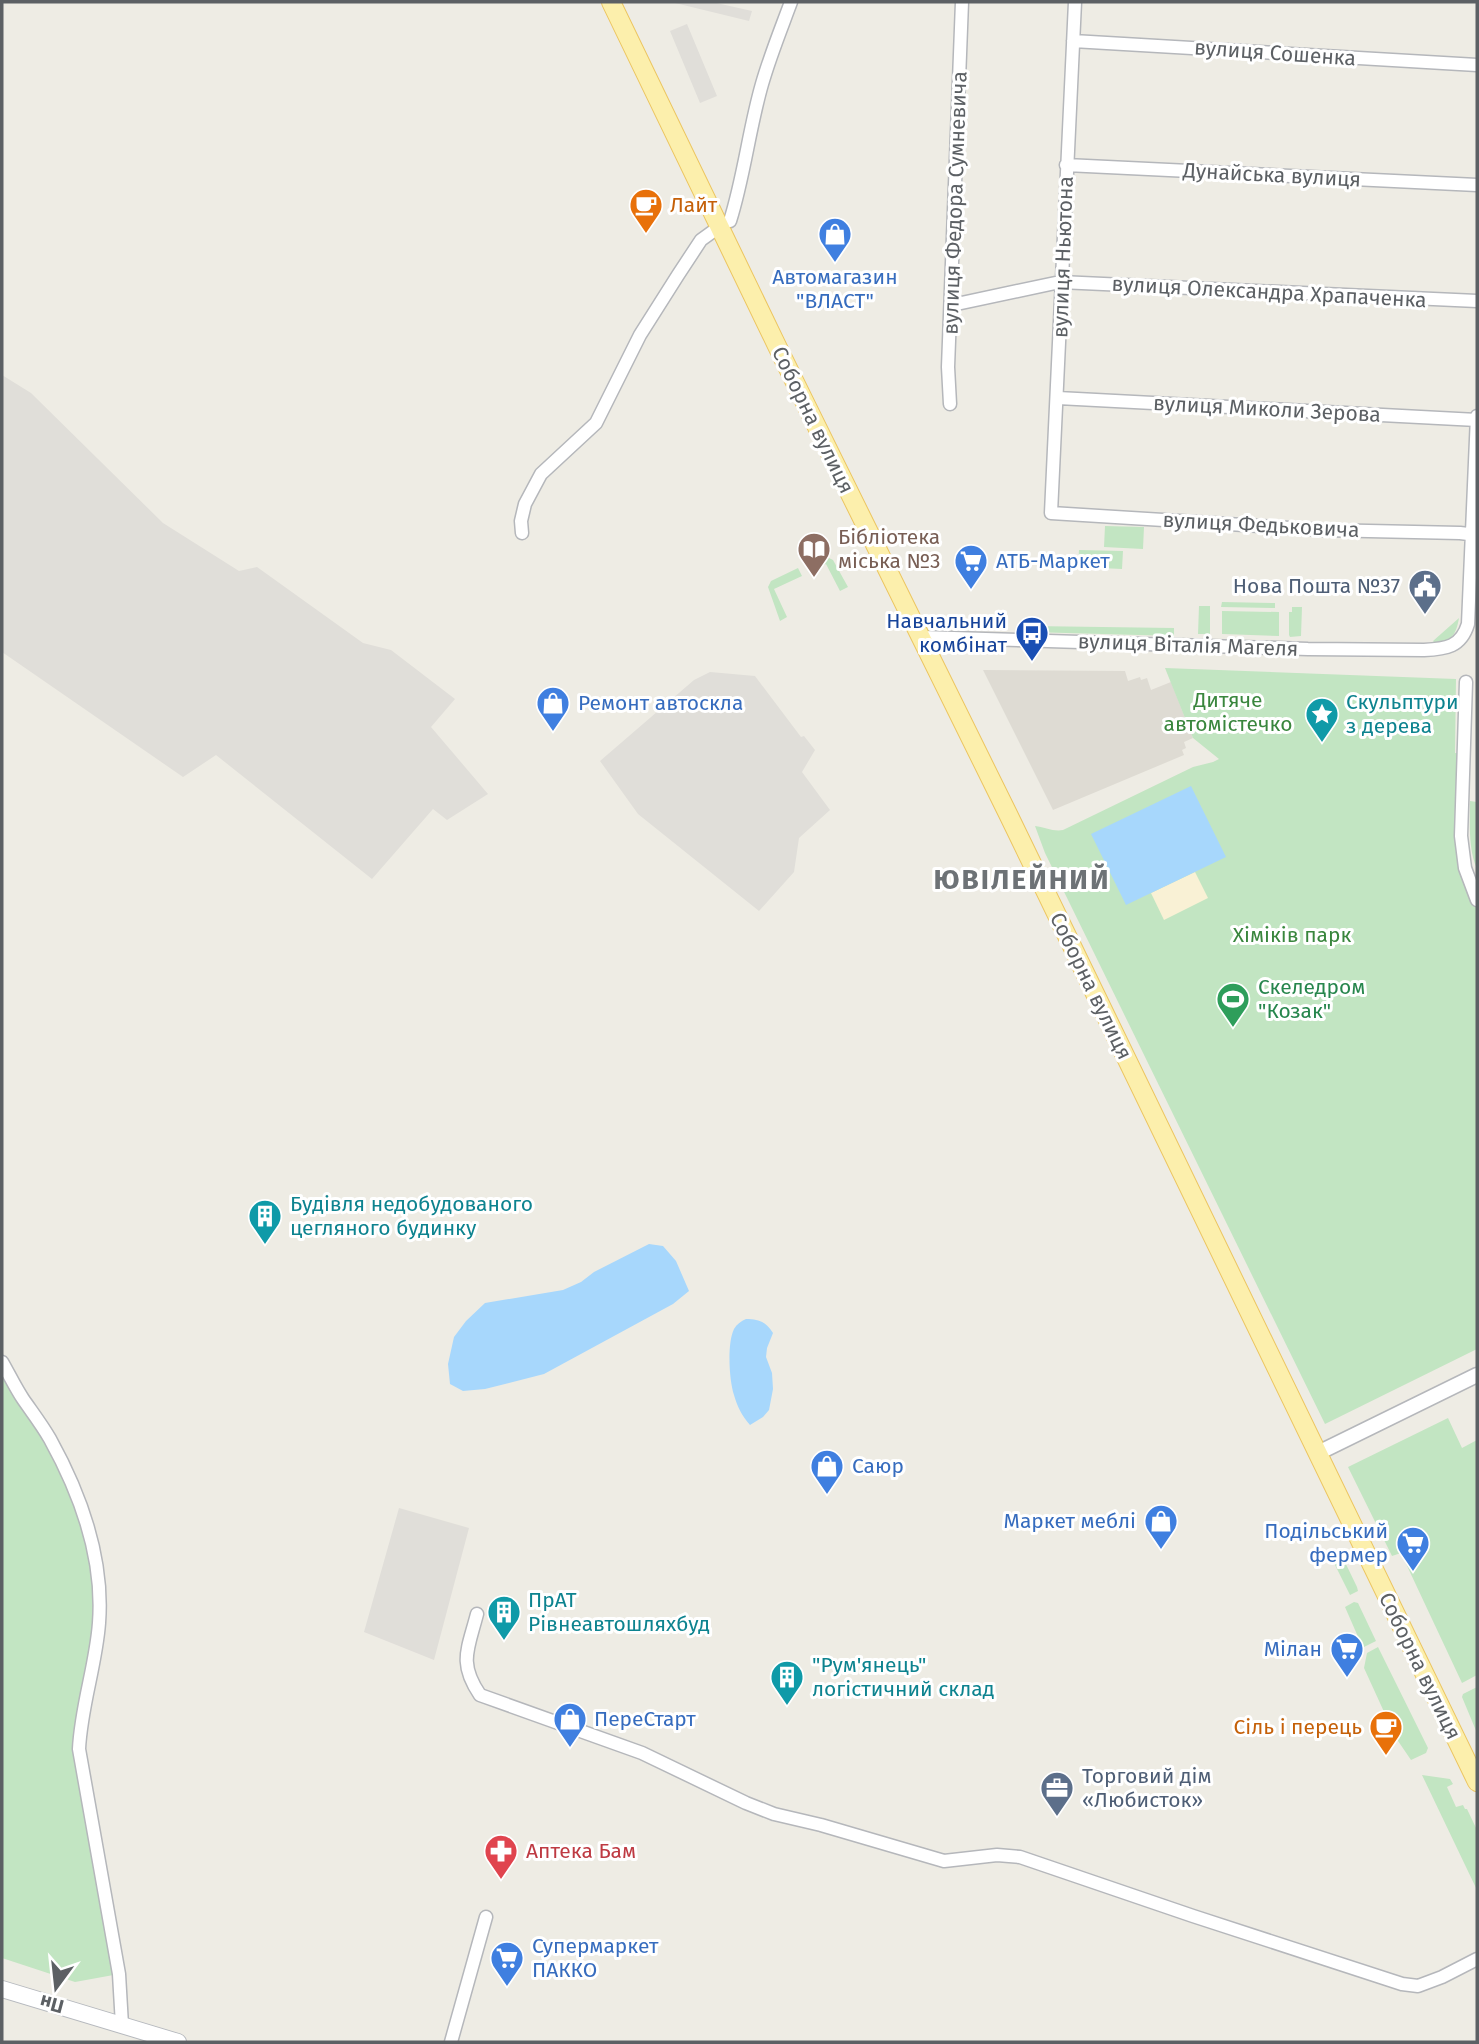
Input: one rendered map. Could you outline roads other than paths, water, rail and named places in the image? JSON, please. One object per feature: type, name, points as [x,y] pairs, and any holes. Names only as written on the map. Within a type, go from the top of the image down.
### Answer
[{"type":"main road","name":"Соборна вулиця","points":[[611,2],[724,224],[921,637],[1477,1782]]},
{"type":"main road","points":[[2,1989],[178,2042]]},
{"type":"street","points":[[523,533],[521,521],[525,504],[541,474],[596,423],[640,335],[701,240],[724,224],[736,201],[762,84],[790,2]]},
{"type":"street","name":"вулиця Федора Сумневича","points":[[950,404],[948,367],[962,2]]},
{"type":"street","name":"вулиця Ньютона","points":[[1051,513],[1075,2]]},
{"type":"street","name":"вулиця Сошенка","points":[[1073,41],[1477,65]]},
{"type":"street","name":"Дунайська вулиця","points":[[1066,165],[1477,185]]},
{"type":"street","name":"вулиця Олександра Храпаченка","points":[[952,305],[1060,282],[1477,301]]},
{"type":"street","name":"вулиця Миколи Зерова","points":[[1058,398],[1477,418]]},
{"type":"street","points":[[1475,535],[1477,418]]},
{"type":"street","name":"вулиця Федьковича","points":[[1051,513],[1323,530],[1475,535]]},
{"type":"street","name":"вулиця Віталія Магеля","points":[[921,637],[1308,649],[1432,650],[1454,645],[1465,635],[1475,535]]},
{"type":"street","points":[[1466,682],[1461,836],[1465,867],[1477,900]]},
{"type":"street","points":[[2,1362],[49,1438],[79,1501],[94,1546],[99,1622],[80,1722],[79,1749],[118,1974],[122,2025]]},
{"type":"street","points":[[1318,1453],[1477,1375]]},
{"type":"street","points":[[477,1614],[466,1661],[470,1681],[480,1695],[642,1753],[774,1814],[944,1861],[997,1855],[1020,1857],[1402,1984],[1418,1986],[1477,1959]]},
{"type":"street","points":[[452,2042],[486,1917]]},
{"type":"water","points":[[1191,786],[1226,857],[1126,905],[1091,834]]},
{"type":"water","points":[[649,1244],[663,1246],[676,1261],[689,1291],[673,1304],[544,1374],[485,1389],[463,1391],[450,1384],[448,1364],[454,1337],[485,1303],[563,1290]]},
{"type":"water","points":[[746,1319],[762,1322],[773,1333],[766,1357],[772,1373],[773,1389],[769,1410],[750,1425],[735,1399],[730,1362],[730,1343],[734,1329]]},
{"type":"place","name":"Лайт","points":[[646,235]]},
{"type":"place","name":"Автомагазин \"ВЛАСТ\"","points":[[835,264]]},
{"type":"place","name":"Бібліотека міська №3","points":[[814,579]]},
{"type":"place","name":"АТБ-Маркет","points":[[971,591]]},
{"type":"place","name":"Нова Пошта №37","points":[[1425,616]]},
{"type":"place","name":"Навчальний комбінат","points":[[1032,663]]},
{"type":"place","name":"Ремонт автоскла","points":[[553,733]]},
{"type":"place","name":"Скульптури з дерева","points":[[1322,744]]},
{"type":"place","name":"Скеледром \"Козак\"","points":[[1233,1029]]},
{"type":"place","name":"Будівля недобудованого цегляного будинку","points":[[265,1246]]},
{"type":"place","name":"Саюр","points":[[827,1496]]},
{"type":"place","name":"Маркет меблі","points":[[1161,1551]]},
{"type":"place","name":"Подільський фермер","points":[[1413,1573]]},
{"type":"place","name":"ПрАТ Рівнеавтошляхбуд","points":[[504,1642]]},
{"type":"place","name":"Мілан","points":[[1347,1679]]},
{"type":"place","name":"\"Рум'янець\" логістичний склад","points":[[787,1707]]},
{"type":"place","name":"ПереСтарт","points":[[570,1749]]},
{"type":"place","name":"Сіль і перець","points":[[1386,1757]]},
{"type":"place","name":"Торговий дім «Любисток»","points":[[1057,1818]]},
{"type":"place","name":"Аптека Бам","points":[[501,1881]]},
{"type":"place","name":"Супермаркет ПАККО","points":[[507,1988]]},
{"type":"district","name":"ЮВІЛЕЙНИЙ","points":[[1022,879]]},
{"type":"park label","name":"Дитяче автомістечко","points":[[1228,712]]},
{"type":"park label","name":"Хіміків парк","points":[[1292,935]]}]
